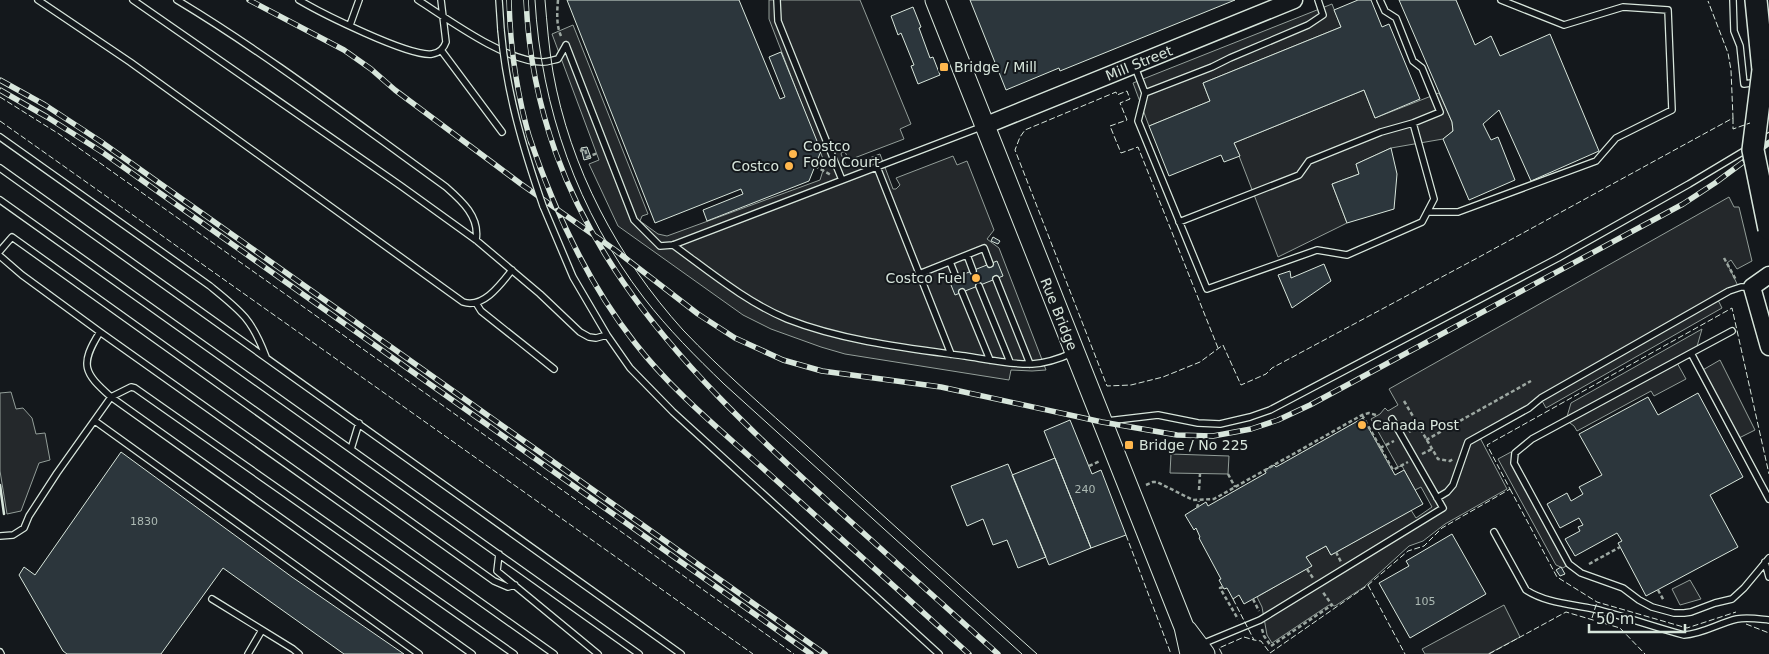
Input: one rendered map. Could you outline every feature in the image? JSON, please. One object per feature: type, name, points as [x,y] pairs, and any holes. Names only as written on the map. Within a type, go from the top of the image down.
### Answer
[{"type":"highway","points":[[1756,0],[1766,75],[1769,115]]},
{"type":"highway","points":[[1766,75],[1753,150],[1769,229]]},
{"type":"main road","name":"Rue Bridge","points":[[934,0],[1184,628],[1196,651]]},
{"type":"street","name":"Mill Street","points":[[984,126],[1294,0]]},
{"type":"street","points":[[1746,287],[1769,275]]},
{"type":"street","points":[[1746,287],[1769,288]]},
{"type":"street","points":[[1746,287],[1769,346]]},
{"type":"lane","points":[[38,0],[130,62],[463,302],[476,303],[489,295],[512,270]]},
{"type":"lane","points":[[134,0],[476,240],[580,332],[589,337],[596,338],[607,335]]},
{"type":"lane","points":[[177,0],[316,93],[446,187],[469,210],[476,228],[476,240]]},
{"type":"lane","points":[[300,0],[379,39],[407,49],[431,54],[441,50],[446,42],[441,0]]},
{"type":"lane","points":[[350,25],[359,0]]},
{"type":"lane","points":[[418,0],[481,40],[523,58],[543,62],[558,59],[566,45],[634,220],[660,246],[673,245],[984,126]]},
{"type":"lane","points":[[499,0],[501,30],[512,106],[525,153],[543,206],[573,277],[607,335],[630,368],[673,412],[939,654]]},
{"type":"lane","points":[[778,0],[778,21],[842,180]]},
{"type":"lane","points":[[1145,93],[1212,67],[1308,25],[1323,15],[1318,0]]},
{"type":"lane","points":[[1179,222],[1299,175],[1309,161],[1381,132],[1413,123],[1440,112],[1422,68],[1413,61],[1396,18],[1385,11],[1380,0]]},
{"type":"lane","points":[[1428,212],[1458,212],[1596,161],[1616,138],[1672,110],[1668,10],[1623,8],[1564,25],[1501,0]]},
{"type":"lane","points":[[1733,0],[1734,31],[1740,46],[1744,84],[1766,75]]},
{"type":"lane","points":[[441,50],[502,132]]},
{"type":"lane","points":[[1134,65],[1145,93],[1138,121],[1207,289],[1317,250],[1347,255],[1422,222],[1434,199],[1413,123]]},
{"type":"lane","points":[[1102,422],[1158,415],[1198,423],[1220,424],[1270,410],[1558,258],[1689,184],[1769,136]]},
{"type":"lane","points":[[0,137],[233,304],[253,326],[266,357]]},
{"type":"lane","points":[[877,167],[951,354]]},
{"type":"lane","points":[[0,168],[681,654]]},
{"type":"lane","points":[[0,200],[639,654]]},
{"type":"lane","points":[[0,251],[12,237],[494,581],[508,586],[516,585]]},
{"type":"lane","points":[[673,245],[740,293],[786,319],[829,333],[951,354],[1030,364],[1054,360],[1075,352]]},
{"type":"lane","points":[[919,274],[984,248],[990,264]]},
{"type":"lane","points":[[967,255],[973,271]]},
{"type":"lane","points":[[0,256],[22,275],[100,332],[554,654]]},
{"type":"lane","points":[[950,262],[956,277]]},
{"type":"lane","points":[[996,279],[1030,364]]},
{"type":"lane","points":[[979,286],[1010,362]]},
{"type":"lane","points":[[1437,498],[1452,488],[1467,443],[1472,439],[1529,408],[1541,398],[1729,291],[1746,287]]},
{"type":"lane","points":[[962,292],[990,360]]},
{"type":"lane","points":[[476,303],[481,311],[554,369]]},
{"type":"lane","points":[[1732,331],[1532,439],[1515,453],[1514,463],[1569,564],[1581,573],[1623,588],[1652,607],[1674,613],[1691,612],[1715,602],[1732,599],[1744,588],[1767,560]]},
{"type":"lane","points":[[100,332],[92,345],[87,361],[88,372],[93,381],[111,397],[472,654]]},
{"type":"lane","points":[[1691,353],[1769,500]]},
{"type":"lane","points":[[0,536],[13,535],[24,528],[29,516],[57,473],[111,397],[130,387],[135,388],[514,654]]},
{"type":"lane","points":[[1196,651],[1260,620],[1443,508],[1392,419]]},
{"type":"lane","points":[[95,421],[419,654]]},
{"type":"lane","points":[[351,449],[359,423]]},
{"type":"lane","points":[[1494,532],[1526,590],[1546,600],[1595,610],[1684,636],[1695,635],[1736,619],[1769,620]]},
{"type":"lane","points":[[499,554],[497,571],[598,654]]},
{"type":"lane","points":[[1767,560],[1769,577]]},
{"type":"lane","points":[[212,598],[299,654]]},
{"type":"lane","points":[[248,654],[262,630]]},
{"type":"path","points":[[558,0],[559,32]]},
{"type":"path","points":[[580,151],[584,149],[587,157],[590,156]]},
{"type":"path","points":[[815,166],[823,171]]},
{"type":"path","points":[[1724,258],[1746,287]]},
{"type":"path","points":[[1426,440],[1531,381]]},
{"type":"path","points":[[1404,401],[1438,459],[1450,461],[1464,452]]},
{"type":"path","points":[[1146,485],[1157,482],[1186,498],[1199,501],[1214,499],[1362,415],[1369,413],[1376,415]]},
{"type":"path","points":[[1362,415],[1392,470]]},
{"type":"path","points":[[1415,420],[1421,417]]},
{"type":"path","points":[[1089,466],[1100,461]]},
{"type":"path","points":[[1199,490],[1200,474]]},
{"type":"path","points":[[1228,474],[1235,487]]},
{"type":"path","points":[[1197,508],[1199,501]]},
{"type":"path","points":[[1589,564],[1620,547]]},
{"type":"path","points":[[1253,599],[1258,609],[1264,636],[1272,646],[1332,606],[1307,569]]},
{"type":"path","points":[[1223,587],[1220,588],[1240,622]]},
{"type":"path","points":[[1658,590],[1664,603]]},
{"type":"shaded area","points":[[769,0],[860,0],[911,124],[900,129],[904,139],[849,160],[845,152],[842,152],[841,154],[846,165],[848,166],[880,154],[893,189],[896,189],[900,185],[896,178],[953,156],[957,165],[967,161],[994,230],[987,239],[999,248],[1046,370],[1011,370],[1009,380],[845,354],[821,347],[771,329],[743,315],[618,226],[589,164],[599,160],[552,34],[573,25],[648,214],[642,216],[640,221],[658,234],[667,236],[820,180],[825,164],[769,19]]},
{"type":"shaded area","points":[[1332,4],[1341,27],[1203,83],[1210,101],[1149,126],[1133,83]]},
{"type":"shaded area","points":[[1364,90],[1375,118],[1439,93],[1452,122],[1453,131],[1443,139],[1391,148],[1356,164],[1359,174],[1332,184],[1347,223],[1278,257],[1234,143]]},
{"type":"shaded area","points":[[1729,197],[1734,207],[1739,207],[1752,261],[1737,269],[1731,260],[1727,263],[1739,288],[1717,298],[1722,308],[1546,408],[1541,399],[1479,436],[1507,489],[1445,524],[1423,541],[1409,546],[1364,587],[1335,606],[1329,605],[1272,643],[1267,635],[1262,607],[1257,597],[1311,566],[1306,557],[1326,546],[1331,555],[1411,510],[1416,518],[1432,507],[1421,487],[1415,490],[1402,466],[1398,467],[1371,419],[1380,414],[1385,408],[1388,411],[1398,405],[1389,389]]},
{"type":"shaded area","points":[[1702,329],[1696,350],[1676,361],[1686,379],[1654,396],[1651,391],[1577,431],[1566,420],[1571,403]]},
{"type":"shaded area","points":[[1720,360],[1755,430],[1737,439],[1701,371]]},
{"type":"shaded area","points":[[11,392],[16,409],[23,408],[32,418],[36,434],[45,433],[50,460],[39,463],[21,511],[7,514],[0,471],[0,393]]},
{"type":"shaded area","points":[[1511,452],[1515,453],[1514,457],[1569,564],[1563,568],[1556,565],[1498,459]]},
{"type":"shaded area","points":[[1171,454],[1229,456],[1228,474],[1170,473]]},
{"type":"shaded area","points":[[1690,580],[1701,599],[1680,605],[1672,589]]},
{"type":"shaded area","points":[[1504,605],[1520,637],[1488,654],[1425,654],[1422,649]]},
{"type":"building","points":[[567,0],[739,0],[780,99],[785,97],[769,57],[781,52],[821,151],[809,181],[707,221],[703,210],[743,194],[741,189],[655,223]]},
{"type":"building","points":[[970,0],[1235,0],[1060,71],[1059,68],[1006,90]]},
{"type":"building","points":[[1358,0],[1371,0],[1382,27],[1389,24],[1420,99],[1375,118],[1364,90],[1234,143],[1240,156],[1224,162],[1221,155],[1169,176],[1149,126],[1210,101],[1203,83],[1341,27],[1334,10]]},
{"type":"building","points":[[1399,0],[1456,0],[1475,45],[1491,36],[1500,56],[1550,34],[1599,151],[1531,181],[1499,110],[1483,124],[1491,140],[1498,137],[1515,180],[1469,200],[1443,139],[1453,131],[1452,122]]},
{"type":"building","points":[[913,7],[930,58],[933,57],[940,75],[918,84],[911,66],[914,65],[901,33],[898,35],[891,16]]},
{"type":"building","points":[[587,147],[591,158],[584,160],[581,148]]},
{"type":"building","points":[[1391,148],[1397,174],[1394,209],[1347,223],[1332,184],[1359,174],[1356,164]]},
{"type":"building","points":[[993,237],[1000,241],[998,244],[991,241]]},
{"type":"building","name":"Costco Fuel","points":[[997,261],[1003,276],[955,295],[949,280]]},
{"type":"building","points":[[1324,264],[1331,281],[1292,308],[1278,275],[1290,271],[1291,278]]},
{"type":"building","points":[[1698,393],[1743,477],[1710,495],[1738,547],[1646,596],[1618,543],[1622,541],[1617,533],[1575,556],[1565,539],[1580,531],[1578,527],[1583,525],[1579,518],[1560,528],[1547,504],[1567,493],[1571,501],[1583,494],[1579,487],[1602,475],[1579,434],[1648,397],[1658,415]]},
{"type":"building","points":[[1363,418],[1395,475],[1404,470],[1423,504],[1331,555],[1326,546],[1306,557],[1312,566],[1244,604],[1239,595],[1233,599],[1227,588],[1224,589],[1219,580],[1221,579],[1199,538],[1196,528],[1194,530],[1185,515],[1206,502],[1208,506],[1266,473],[1265,470],[1274,465],[1276,467]]},
{"type":"building","points":[[1070,420],[1092,474],[1101,470],[1126,535],[1091,548],[1044,431]]},
{"type":"building","points":[[121,452],[292,577],[404,654],[344,654],[223,568],[161,654],[67,654],[63,651],[19,575],[24,567],[35,575]]},
{"type":"building","points":[[1055,458],[1091,548],[1049,565],[1012,475]]},
{"type":"building","points":[[1008,464],[1046,557],[1018,568],[1007,540],[993,545],[983,519],[967,526],[951,486]]},
{"type":"building","points":[[1452,534],[1486,594],[1410,638],[1379,583],[1409,566],[1406,561]]},
{"type":"building","points":[[1561,567],[1565,574],[1560,576],[1556,570]]},
{"type":"tram line","points":[[535,0],[545,80],[567,157],[582,194],[600,230],[644,298],[682,342],[724,384],[1022,654]]},
{"type":"tram line","points":[[545,0],[553,72],[571,143],[584,177],[600,210],[618,242],[659,302],[683,330],[728,375],[1037,654]]},
{"type":"railway","points":[[249,0],[344,50],[521,184],[615,250],[698,314],[735,338],[783,360],[822,371],[941,387],[1102,422],[1177,435],[1213,436],[1251,429],[1278,420],[1310,405],[1683,204],[1769,143]]},
{"type":"railway","points":[[509,0],[515,72],[531,143]]},
{"type":"railway","points":[[526,0],[536,80],[556,153],[585,220],[623,282],[668,341],[718,396],[830,503],[998,654]]},
{"type":"railway","points":[[0,80],[45,105],[100,141],[825,654]]},
{"type":"railway","points":[[0,90],[102,152],[811,654]]},
{"type":"railway","points":[[529,136],[549,191],[573,244],[618,320],[650,361],[698,411],[969,654]]},
{"type":"fence","points":[[1218,348],[1138,147],[1121,153],[1110,126],[1127,120],[1120,103],[1130,99],[1127,91],[1117,95],[1116,92],[1025,130],[1015,150],[1107,386],[1131,385],[1163,377],[1200,362],[1223,345],[1241,385],[1266,374],[1272,368],[1733,118],[1731,70],[1728,53],[1708,1]]},
{"type":"fence","points":[[0,97],[59,134],[794,654]]},
{"type":"fence","points":[[1733,118],[1733,129],[1750,123]]},
{"type":"fence","points":[[0,121],[753,654]]},
{"type":"fence","points":[[1233,599],[1254,640],[1261,641],[1270,653],[1368,585],[1408,551],[1424,546],[1442,528],[1510,489],[1487,445],[1732,308],[1769,474]]},
{"type":"fence","points":[[1510,489],[1557,577],[1597,602],[1687,628],[1736,612]]},
{"type":"fence","points":[[1126,535],[1171,654]]},
{"type":"fence","points":[[1368,585],[1405,654]]},
{"type":"fence","points":[[1592,618],[1597,602]]},
{"type":"fence","points":[[1489,654],[1566,612],[1620,628],[1645,654]]},
{"type":"fence","points":[[1746,624],[1769,633]]},
{"type":"fence","points":[[1222,654],[1219,648],[1244,637],[1254,640]]},
{"type":"wall","points":[[0,485],[4,514]]},
{"type":"place","name":"Bridge / Mill","points":[[944,67]]},
{"type":"place","name":"Costco Food Court","points":[[793,154]]},
{"type":"place","name":"Costco","points":[[789,166]]},
{"type":"place","name":"Costco Fuel","points":[[976,278]]},
{"type":"place","name":"Canada Post","points":[[1362,425]]},
{"type":"place","name":"Bridge / No 225","points":[[1129,445]]}]
